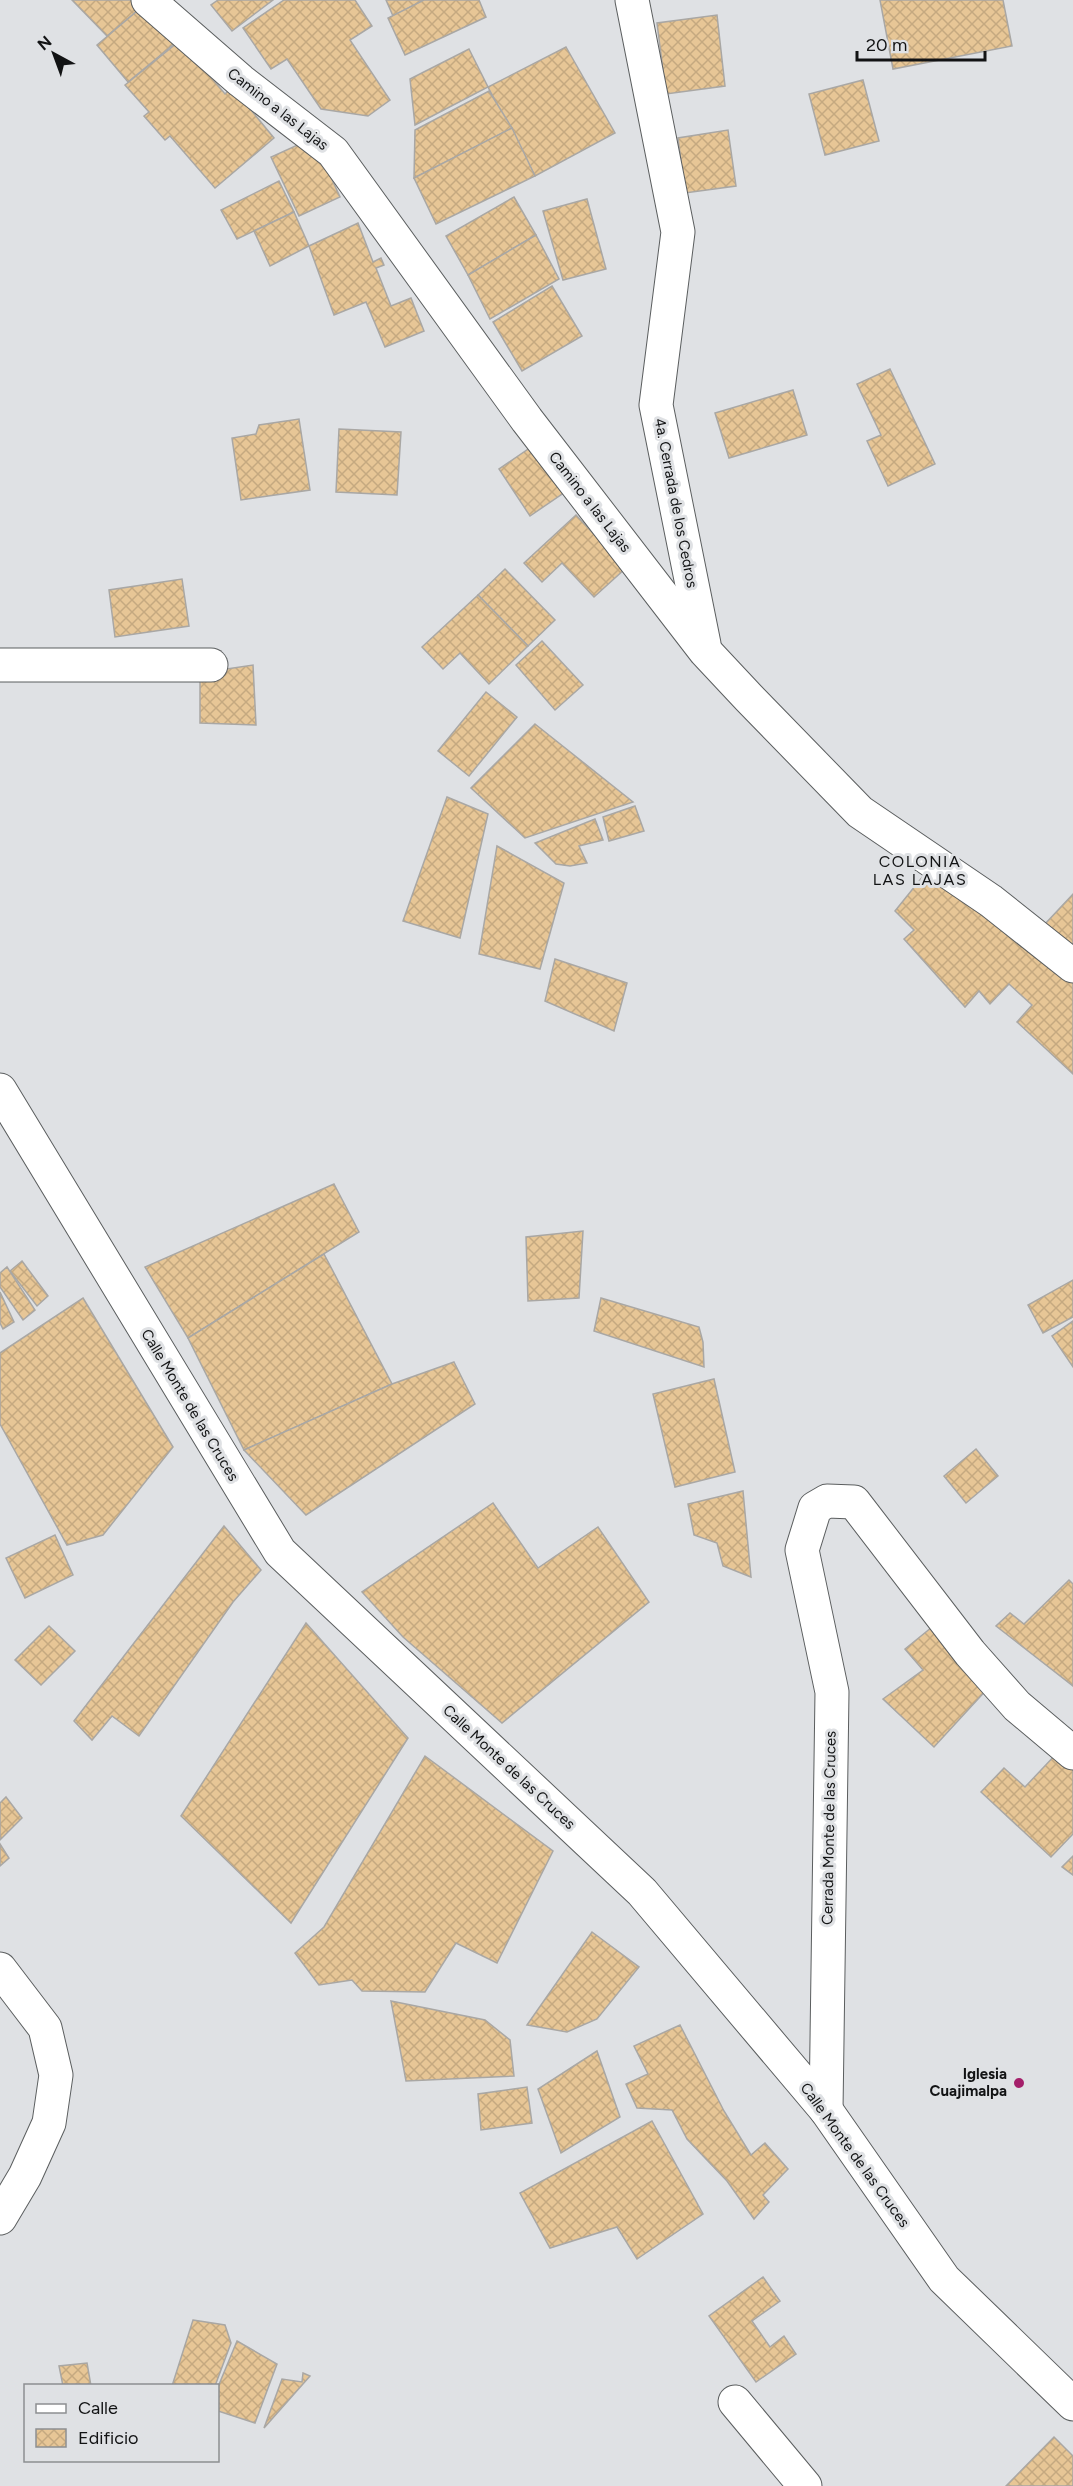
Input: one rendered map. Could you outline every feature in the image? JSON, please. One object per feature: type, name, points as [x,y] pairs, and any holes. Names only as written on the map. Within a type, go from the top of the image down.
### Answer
[{"type":"street","name":"Camino a las Lajas","points":[[148,0],[241,81],[333,152],[527,420],[705,651],[860,812],[991,901],[1073,966]]},
{"type":"street","name":"4a. Cerrada de los Cedros","points":[[632,0],[678,232],[656,405],[705,651]]},
{"type":"street","points":[[0,665],[211,665]]},
{"type":"street","name":"Calle Monte de las Cruces","points":[[0,1090],[280,1552],[642,1892],[826,2110],[944,2279],[1073,2404]]},
{"type":"street","name":"Cerrada Monte de las Cruces","points":[[826,2110],[832,1692],[802,1550],[807,1527],[815,1508],[827,1501],[854,1502],[970,1653],[1017,1706],[1073,1753]]},
{"type":"street","points":[[0,1969],[45,2028],[56,2075],[49,2123],[25,2176],[0,2218]]},
{"type":"street","points":[[735,2402],[805,2486]]},
{"type":"building","points":[[72,0],[148,0],[149,1],[107,36]]},
{"type":"building","points":[[218,0],[273,0],[232,31],[211,5]]},
{"type":"building","points":[[284,0],[355,0],[372,26],[350,40],[390,100],[368,116],[321,109],[287,59],[271,69],[243,28]]},
{"type":"building","points":[[386,0],[424,0],[393,16]]},
{"type":"building","points":[[424,0],[479,0],[486,17],[405,55],[388,18]]},
{"type":"building","points":[[880,0],[1003,0],[1012,46],[893,69]]},
{"type":"building","points":[[149,1],[180,39],[128,82],[97,45]]},
{"type":"building","points":[[717,15],[725,86],[666,94],[657,23]]},
{"type":"building","points":[[187,35],[218,70],[210,76],[225,94],[232,87],[274,138],[215,188],[170,136],[165,140],[144,116],[149,112],[125,85]]},
{"type":"building","points":[[566,47],[615,133],[535,176],[488,87]]},
{"type":"building","points":[[469,49],[488,87],[415,125],[410,79]]},
{"type":"building","points":[[863,80],[879,141],[825,155],[809,94]]},
{"type":"building","points":[[489,91],[512,128],[414,178],[415,130]]},
{"type":"building","points":[[512,128],[535,176],[436,224],[414,178]]},
{"type":"building","points":[[728,130],[736,186],[685,193],[678,138]]},
{"type":"building","points":[[313,138],[340,197],[299,216],[271,157]]},
{"type":"building","points":[[279,181],[294,212],[237,239],[221,210]]},
{"type":"building","points":[[514,197],[536,235],[468,275],[446,236]]},
{"type":"building","points":[[587,199],[606,269],[563,280],[543,211]]},
{"type":"building","points":[[294,212],[309,246],[270,266],[254,231]]},
{"type":"building","points":[[358,223],[373,262],[381,258],[384,265],[376,268],[391,306],[411,298],[424,331],[385,347],[366,302],[334,315],[309,246]]},
{"type":"building","points":[[536,235],[559,279],[490,319],[468,275]]},
{"type":"building","points":[[552,286],[582,336],[522,371],[493,322]]},
{"type":"building","points":[[890,369],[935,464],[888,486],[867,441],[881,435],[857,384]]},
{"type":"building","points":[[793,390],[807,435],[729,458],[715,413]]},
{"type":"building","points":[[299,419],[310,490],[241,500],[232,438],[256,434],[259,425]]},
{"type":"building","points":[[339,429],[401,432],[397,495],[336,492]]},
{"type":"building","points":[[537,443],[568,490],[530,516],[499,469]]},
{"type":"building","points":[[576,515],[626,568],[594,597],[562,563],[542,582],[524,563]]},
{"type":"building","points":[[505,569],[555,620],[528,646],[478,595]]},
{"type":"building","points":[[182,579],[189,626],[115,637],[109,590]]},
{"type":"building","points":[[478,595],[528,646],[489,684],[460,653],[443,669],[422,647]]},
{"type":"building","points":[[542,641],[583,685],[555,710],[516,665]]},
{"type":"building","points":[[253,665],[256,725],[200,723],[200,673]]},
{"type":"building","points":[[486,692],[517,717],[469,776],[438,751]]},
{"type":"building","points":[[535,724],[633,802],[525,838],[471,788]]},
{"type":"building","points":[[447,797],[488,814],[460,938],[403,921]]},
{"type":"building","points":[[635,806],[644,831],[609,841],[603,817]]},
{"type":"building","points":[[595,819],[603,840],[579,846],[587,863],[570,866],[556,864],[535,843]]},
{"type":"building","points":[[497,846],[564,883],[540,969],[479,954]]},
{"type":"building","points":[[928,870],[1020,937],[1073,983],[1073,1074],[1017,1022],[1032,1005],[1009,984],[990,1004],[979,991],[965,1007],[904,939],[914,930],[895,911]]},
{"type":"building","points":[[1073,894],[1073,947],[1045,924]]},
{"type":"building","points":[[555,959],[627,983],[614,1031],[545,1001]]},
{"type":"building","points":[[334,1184],[359,1232],[188,1338],[145,1267]]},
{"type":"building","points":[[583,1231],[579,1298],[528,1301],[526,1237]]},
{"type":"building","points":[[324,1254],[392,1384],[244,1450],[188,1338]]},
{"type":"building","points":[[22,1261],[48,1296],[37,1306],[10,1271]]},
{"type":"building","points":[[7,1267],[35,1310],[23,1320],[0,1287],[0,1273]]},
{"type":"building","points":[[1073,1280],[1073,1317],[1043,1333],[1028,1305]]},
{"type":"building","points":[[0,1292],[14,1322],[3,1329],[0,1323]]},
{"type":"building","points":[[83,1298],[173,1447],[103,1535],[67,1545],[0,1424],[0,1353]]},
{"type":"building","points":[[601,1298],[699,1327],[703,1342],[704,1367],[594,1331]]},
{"type":"building","points":[[1073,1321],[1073,1367],[1052,1336]]},
{"type":"building","points":[[454,1362],[475,1404],[306,1515],[244,1450],[392,1384]]},
{"type":"building","points":[[714,1379],[735,1472],[675,1487],[653,1394]]},
{"type":"building","points":[[976,1449],[998,1476],[966,1503],[944,1476]]},
{"type":"building","points":[[743,1491],[751,1577],[723,1566],[717,1543],[694,1535],[688,1504]]},
{"type":"building","points":[[493,1503],[538,1568],[598,1527],[649,1602],[502,1723],[403,1637],[362,1592]]},
{"type":"building","points":[[224,1526],[261,1570],[233,1602],[139,1736],[112,1716],[92,1740],[74,1721]]},
{"type":"building","points":[[55,1535],[73,1575],[25,1598],[6,1558]]},
{"type":"building","points":[[1069,1580],[1073,1584],[1073,1686],[996,1626],[1010,1613],[1024,1624]]},
{"type":"building","points":[[306,1623],[408,1738],[291,1923],[181,1816]]},
{"type":"building","points":[[937,1623],[990,1686],[934,1747],[883,1699],[923,1670],[905,1649]]},
{"type":"building","points":[[49,1626],[75,1651],[41,1685],[15,1660]]},
{"type":"building","points":[[1058,1752],[1073,1767],[1073,1834],[1051,1857],[981,1792],[1004,1768],[1025,1787]]},
{"type":"building","points":[[425,1756],[553,1851],[497,1963],[456,1943],[425,1992],[362,1991],[352,1980],[319,1985],[295,1953],[324,1927]]},
{"type":"building","points":[[6,1797],[22,1818],[0,1840],[0,1803]]},
{"type":"building","points":[[0,1844],[9,1858],[0,1866]]},
{"type":"building","points":[[1073,1856],[1073,1875],[1062,1867]]},
{"type":"building","points":[[592,1932],[639,1967],[597,2019],[567,2032],[527,2025]]},
{"type":"building","points":[[391,2001],[485,2020],[510,2040],[514,2076],[406,2081]]},
{"type":"building","points":[[680,2025],[724,2111],[751,2155],[765,2143],[788,2169],[763,2195],[769,2202],[754,2219],[727,2181],[687,2139],[672,2110],[637,2108],[626,2084],[648,2074],[634,2046]]},
{"type":"building","points":[[597,2051],[620,2117],[561,2153],[538,2089]]},
{"type":"building","points":[[527,2087],[532,2123],[481,2130],[478,2094]]},
{"type":"building","points":[[652,2121],[703,2214],[637,2259],[617,2227],[550,2248],[520,2193]]},
{"type":"building","points":[[763,2277],[780,2301],[752,2321],[770,2347],[784,2336],[796,2354],[756,2382],[709,2316]]},
{"type":"building","points":[[193,2320],[225,2325],[231,2343],[216,2384],[173,2384]]},
{"type":"building","points":[[237,2341],[277,2364],[255,2423],[219,2411],[219,2385]]},
{"type":"building","points":[[87,2363],[91,2384],[63,2384],[59,2366]]},
{"type":"building","points":[[303,2373],[310,2376],[264,2428],[282,2379],[302,2382]]},
{"type":"building","points":[[1054,2437],[1073,2456],[1073,2486],[1006,2486]]},
{"type":"place","name":"Iglesia Cuajimalpa","points":[[1019,2083]]},
{"type":"district","name":"COLONIA LAS LAJAS","points":[[920,870]]}]
